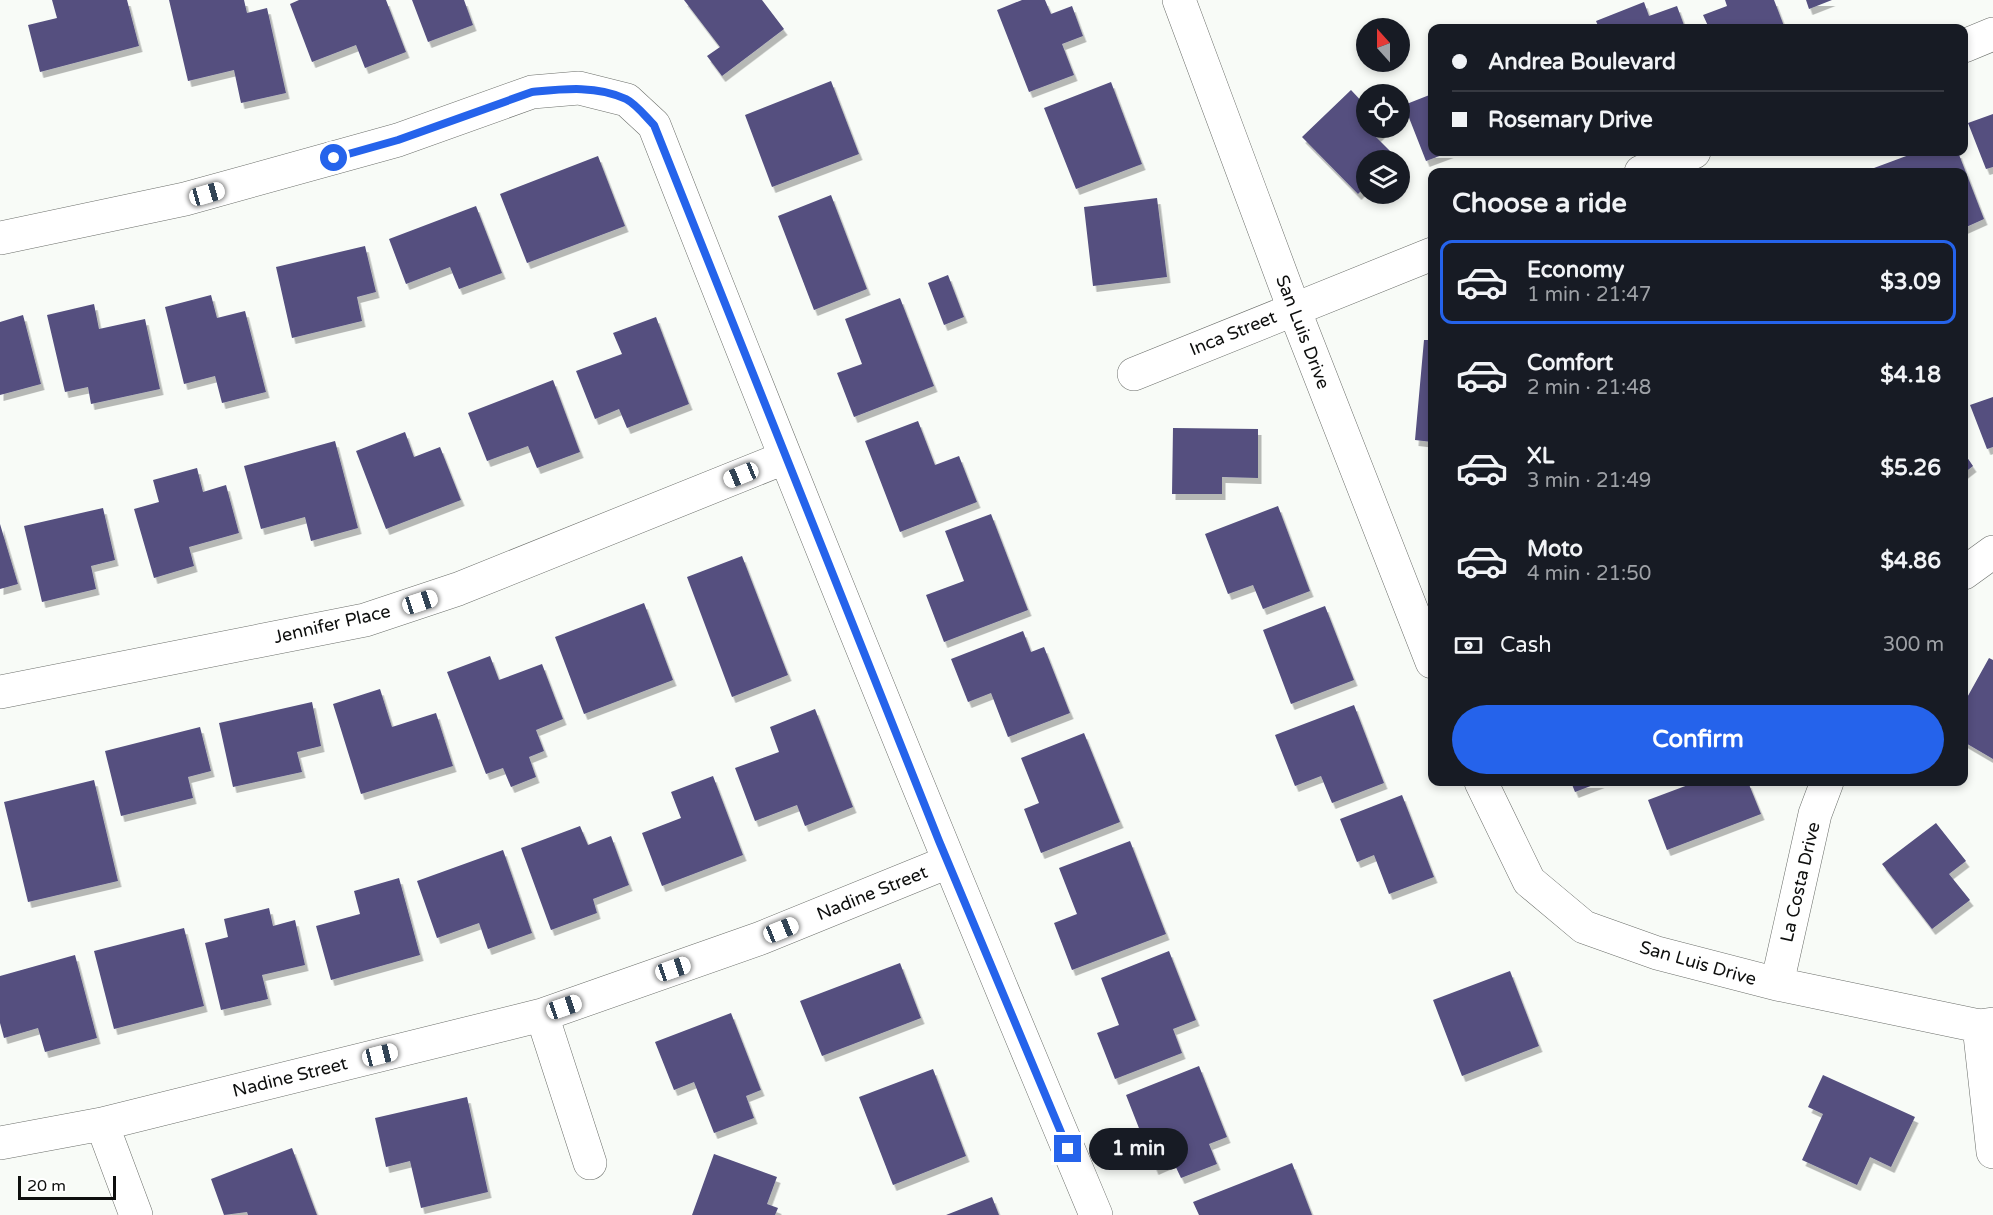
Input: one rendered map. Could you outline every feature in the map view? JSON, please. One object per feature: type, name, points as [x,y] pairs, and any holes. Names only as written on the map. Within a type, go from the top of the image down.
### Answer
[{"type":"street","name":"San Luis Drive","points":[[1179,0],[1294,309],[1428,652]]},
{"type":"street","points":[[1968,44],[1993,34]]},
{"type":"street","points":[[0,238],[186,199],[398,140],[532,92],[579,88],[627,99],[654,125],[784,458],[948,862],[1095,1215]]},
{"type":"street","points":[[1652,168],[1683,156]]},
{"type":"street","name":"Inca Street","points":[[1134,374],[1428,256]]},
{"type":"street","name":"Jennifer Place","points":[[0,692],[365,620],[458,589],[784,458]]},
{"type":"street","points":[[1968,570],[1993,552]]},
{"type":"street","name":"San Luis Drive","points":[[1482,786],[1529,881],[1584,927],[1657,953],[1777,984],[1986,1025]]},
{"type":"street","name":"La Costa Drive","points":[[1777,984],[1815,814],[1826,786]]},
{"type":"street","name":"Nadine Street","points":[[0,1143],[102,1124],[542,1015],[760,938],[948,862]]},
{"type":"street","points":[[542,1015],[590,1163]]},
{"type":"street","points":[[1986,1025],[1993,1152]]},
{"type":"street","points":[[102,1124],[136,1215]]},
{"type":"building","points":[[52,0],[127,0],[139,46],[40,72],[28,25],[57,18]]},
{"type":"building","points":[[169,0],[244,0],[247,13],[267,8],[286,93],[241,103],[234,70],[188,81]]},
{"type":"building","points":[[299,0],[386,0],[406,52],[365,68],[356,45],[312,62],[290,4]]},
{"type":"building","points":[[412,0],[464,0],[473,25],[428,42]]},
{"type":"building","points":[[684,0],[762,0],[784,29],[722,76],[707,56],[720,47]]},
{"type":"building","points":[[1022,0],[1045,0],[1051,14],[1072,6],[1083,36],[1062,44],[1074,75],[1029,92],[997,10]]},
{"type":"building","points":[[1725,0],[1774,0],[1783,24],[1707,24],[1703,15],[1727,6]]},
{"type":"building","points":[[1806,0],[1832,0],[1809,9]]},
{"type":"building","points":[[1644,2],[1649,16],[1677,6],[1684,24],[1597,24],[1596,21]]},
{"type":"building","points":[[831,81],[859,154],[772,187],[745,115]]},
{"type":"building","points":[[1111,82],[1142,164],[1076,189],[1044,108]]},
{"type":"building","points":[[1351,90],[1356,95],[1356,138],[1377,138],[1389,150],[1356,150],[1356,192],[1302,137]]},
{"type":"building","points":[[1428,96],[1428,156],[1439,156],[1426,161],[1410,120],[1410,103]]},
{"type":"building","points":[[1993,114],[1993,167],[1986,169],[1968,123]]},
{"type":"building","points":[[598,156],[625,226],[527,263],[500,194]]},
{"type":"building","points":[[1906,156],[1960,156],[1964,168],[1874,168]]},
{"type":"building","points":[[1968,178],[1984,219],[1968,226]]},
{"type":"building","points":[[831,195],[867,289],[814,310],[778,216]]},
{"type":"building","points":[[1157,198],[1167,277],[1093,286],[1084,207]]},
{"type":"building","points":[[476,206],[502,273],[459,289],[450,267],[406,284],[389,239]]},
{"type":"building","points":[[365,246],[376,292],[357,297],[362,321],[292,338],[276,267]]},
{"type":"building","points":[[948,275],[964,317],[944,325],[928,283]]},
{"type":"building","points":[[211,295],[217,318],[245,311],[266,392],[222,403],[215,376],[184,384],[165,307]]},
{"type":"building","points":[[900,298],[934,386],[854,417],[837,373],[862,364],[845,319]]},
{"type":"building","points":[[94,304],[99,329],[145,319],[160,389],[91,404],[88,387],[65,392],[47,315]]},
{"type":"building","points":[[23,315],[41,384],[0,395],[0,322]]},
{"type":"building","points":[[656,317],[689,404],[627,428],[619,409],[595,419],[576,371],[622,354],[613,333]]},
{"type":"building","points":[[1424,340],[1428,340],[1428,442],[1415,440]]},
{"type":"building","points":[[553,380],[580,452],[537,468],[528,446],[487,461],[468,413]]},
{"type":"building","points":[[1993,397],[1993,447],[1987,449],[1970,405]]},
{"type":"building","points":[[918,421],[935,465],[959,456],[977,502],[900,532],[865,441]]},
{"type":"building","points":[[1173,428],[1258,429],[1258,478],[1222,477],[1222,494],[1172,494]]},
{"type":"building","points":[[405,432],[414,457],[440,447],[461,500],[386,529],[356,451]]},
{"type":"building","points":[[335,441],[358,528],[311,541],[305,517],[261,529],[244,466]]},
{"type":"building","points":[[1968,459],[1973,466],[1968,470]]},
{"type":"building","points":[[197,468],[203,492],[226,485],[239,533],[189,547],[194,566],[154,578],[134,509],[159,502],[153,480]]},
{"type":"building","points":[[1278,506],[1310,591],[1263,609],[1253,585],[1228,594],[1205,534]]},
{"type":"building","points":[[103,508],[115,560],[91,566],[96,589],[42,602],[24,526]]},
{"type":"building","points":[[991,514],[1028,610],[944,642],[926,595],[964,581],[945,531]]},
{"type":"building","points":[[0,524],[18,584],[0,589]]},
{"type":"building","points":[[742,556],[788,675],[732,697],[687,577]]},
{"type":"building","points":[[644,603],[673,680],[584,714],[555,637]]},
{"type":"building","points":[[1325,606],[1354,680],[1291,704],[1263,630]]},
{"type":"building","points":[[1023,631],[1031,652],[1044,647],[1070,713],[1008,737],[991,693],[968,702],[951,659]]},
{"type":"building","points":[[490,656],[499,680],[542,664],[563,719],[536,730],[544,751],[529,757],[536,777],[511,787],[503,768],[486,774],[447,672]]},
{"type":"building","points":[[1989,658],[1993,660],[1993,759],[1968,744],[1968,696]]},
{"type":"building","points":[[380,689],[392,727],[436,713],[453,766],[361,794],[333,704]]},
{"type":"building","points":[[312,702],[321,746],[297,752],[302,772],[233,787],[219,723]]},
{"type":"building","points":[[1354,705],[1384,783],[1332,803],[1321,776],[1295,786],[1275,735]]},
{"type":"building","points":[[815,709],[853,807],[805,826],[797,805],[755,821],[735,768],[779,752],[770,727]]},
{"type":"building","points":[[200,727],[211,771],[188,777],[193,798],[121,816],[105,751]]},
{"type":"building","points":[[1084,733],[1120,822],[1041,853],[1024,809],[1039,803],[1021,758]]},
{"type":"building","points":[[713,776],[743,855],[662,886],[642,833],[681,818],[671,792]]},
{"type":"building","points":[[94,780],[118,881],[28,902],[4,802]]},
{"type":"building","points":[[1573,786],[1591,786],[1575,792]]},
{"type":"building","points":[[1685,786],[1750,786],[1761,814],[1667,850],[1648,800]]},
{"type":"building","points":[[1402,795],[1434,877],[1389,894],[1374,855],[1357,862],[1340,819]]},
{"type":"building","points":[[1936,823],[1966,861],[1949,874],[1970,900],[1932,929],[1882,864]]},
{"type":"building","points":[[580,826],[588,845],[611,836],[629,885],[593,899],[597,913],[551,930],[521,848]]},
{"type":"building","points":[[1130,841],[1166,934],[1072,970],[1054,923],[1077,914],[1059,868]]},
{"type":"building","points":[[503,850],[532,933],[488,949],[479,923],[437,938],[417,881]]},
{"type":"building","points":[[399,878],[420,955],[331,980],[316,926],[360,914],[354,891]]},
{"type":"building","points":[[269,908],[273,926],[295,920],[305,965],[262,975],[268,999],[221,1010],[205,943],[228,937],[224,919]]},
{"type":"building","points":[[184,928],[204,1006],[114,1029],[94,951]]},
{"type":"building","points":[[1169,951],[1196,1020],[1173,1029],[1182,1053],[1115,1079],[1097,1033],[1119,1025],[1101,978]]},
{"type":"building","points":[[75,955],[97,1038],[45,1052],[38,1028],[4,1038],[0,1023],[0,976]]},
{"type":"building","points":[[900,963],[921,1018],[822,1056],[800,1001]]},
{"type":"building","points":[[1510,971],[1539,1046],[1462,1076],[1433,1000]]},
{"type":"building","points":[[731,1013],[761,1090],[746,1096],[754,1118],[714,1133],[694,1082],[674,1090],[655,1042]]},
{"type":"building","points":[[1199,1066],[1227,1137],[1209,1144],[1217,1164],[1181,1178],[1173,1161],[1155,1169],[1126,1095]]},
{"type":"building","points":[[933,1069],[966,1156],[893,1185],[859,1097]]},
{"type":"building","points":[[1823,1075],[1915,1117],[1891,1167],[1870,1157],[1857,1185],[1802,1160],[1823,1114],[1808,1107]]},
{"type":"building","points":[[467,1097],[488,1192],[421,1208],[410,1161],[386,1167],[375,1118]]},
{"type":"building","points":[[292,1148],[317,1215],[248,1215],[247,1212],[224,1215],[211,1179]]},
{"type":"building","points":[[714,1154],[777,1177],[767,1204],[778,1208],[775,1215],[692,1215]]},
{"type":"building","points":[[1292,1163],[1312,1215],[1199,1215],[1193,1202]]},
{"type":"building","points":[[992,1197],[999,1215],[946,1215]]},
{"type":"route","points":[[334,158],[398,140],[532,92],[579,88],[627,99],[654,125],[784,458],[939,841],[1068,1149]]}]
